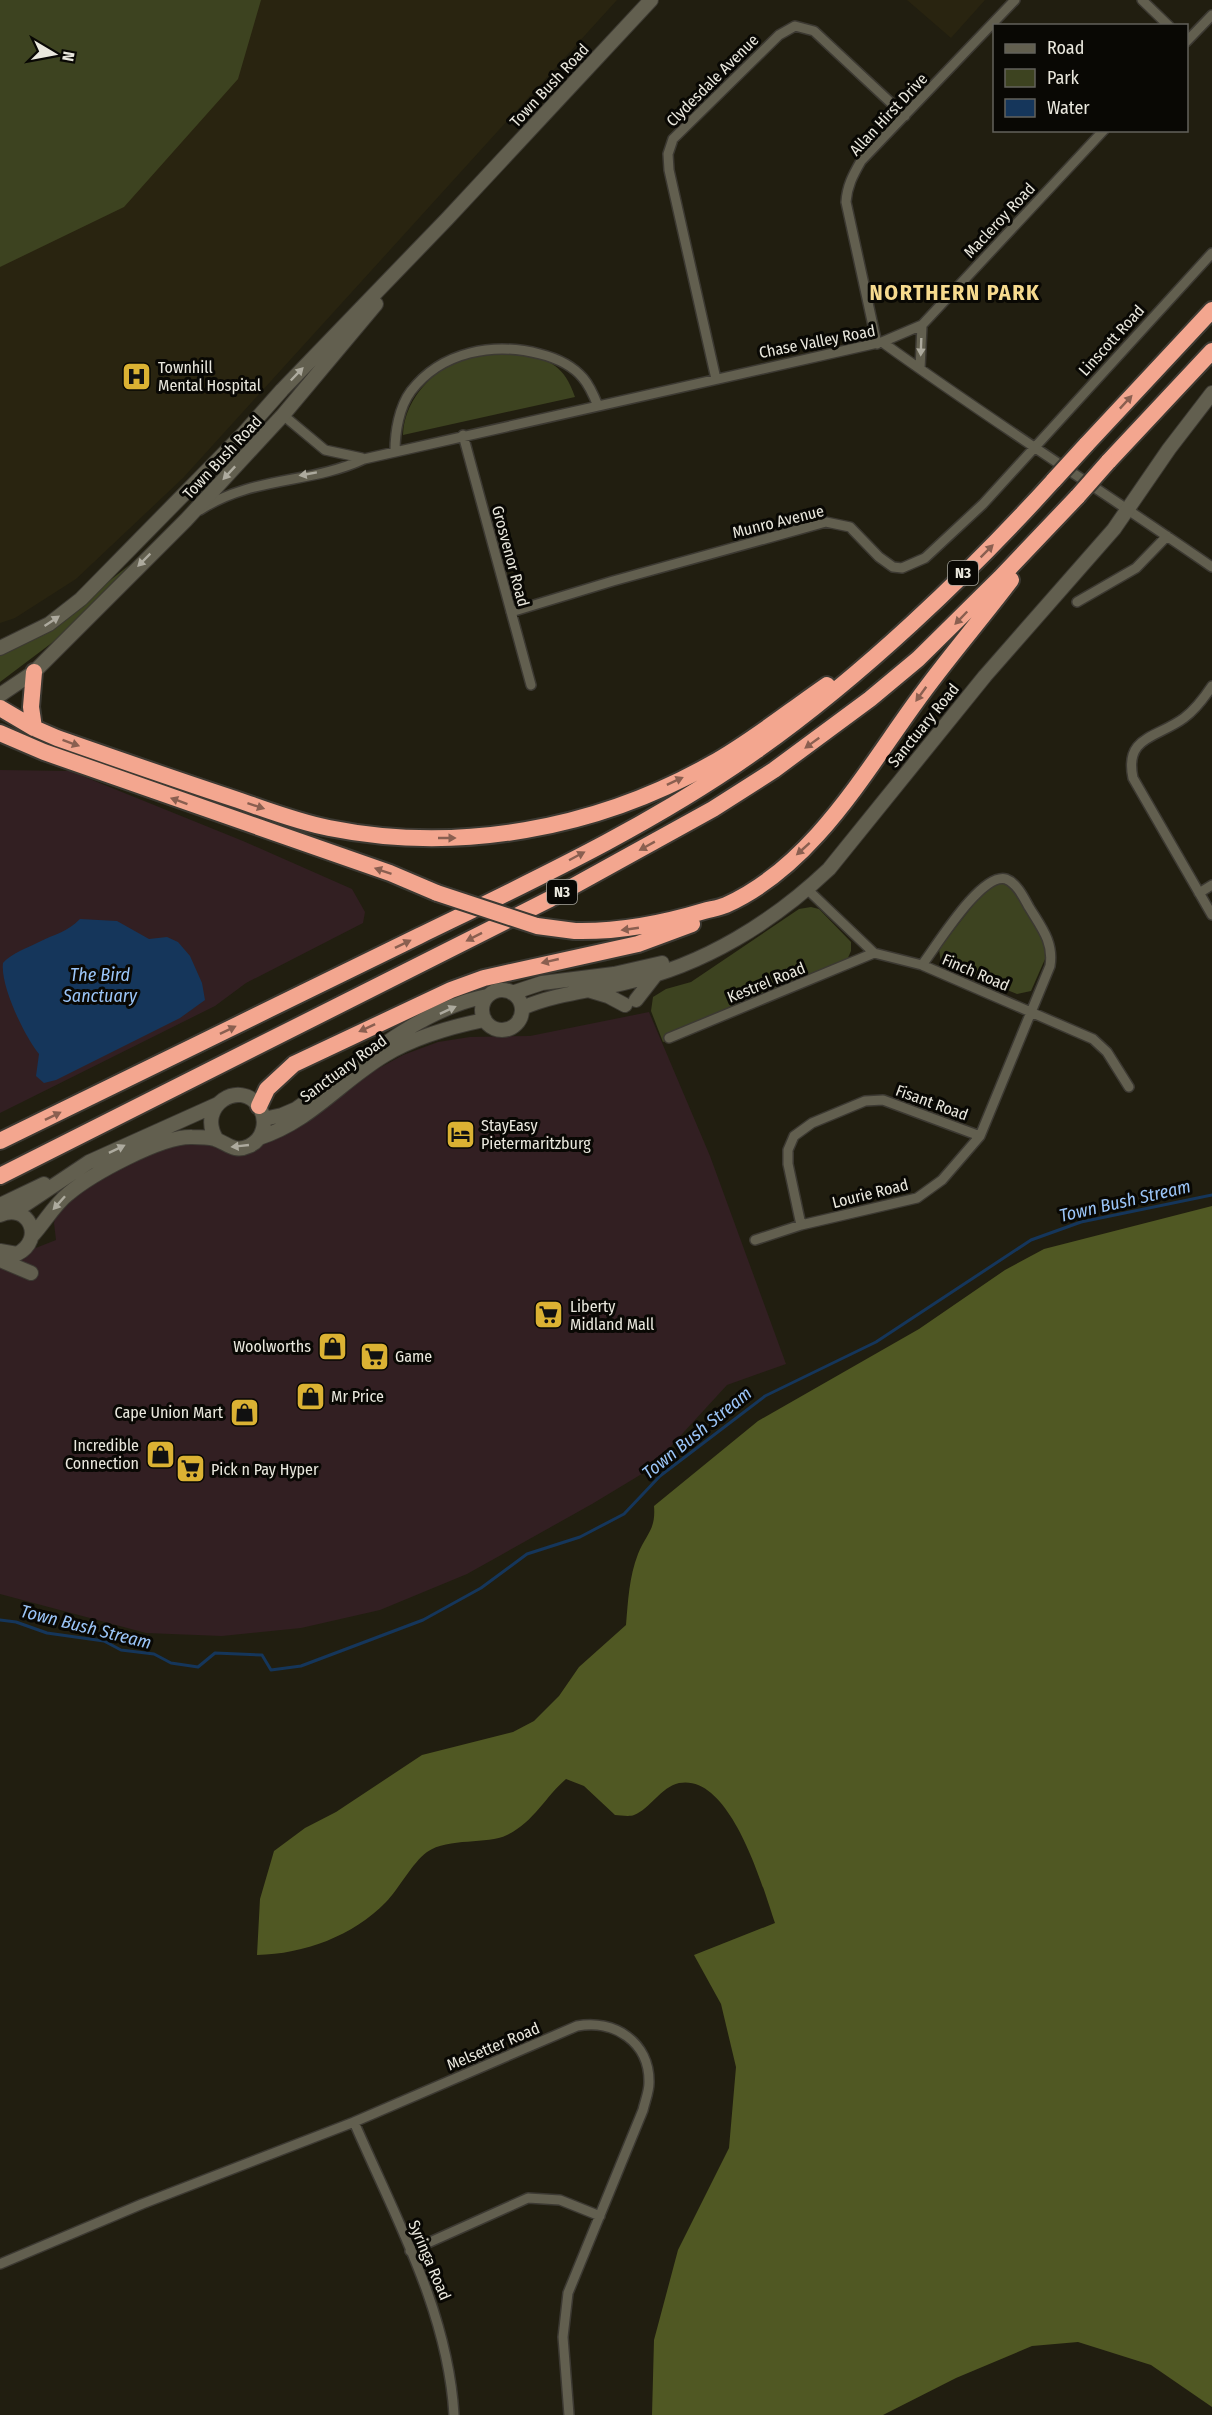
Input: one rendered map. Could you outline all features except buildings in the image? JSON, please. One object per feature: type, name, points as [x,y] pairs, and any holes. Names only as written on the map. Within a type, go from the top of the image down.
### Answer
[{"type":"highway","name":"N3","points":[[0,1142],[536,879],[686,798],[756,752],[810,711],[867,662],[976,561],[1212,310]]},
{"type":"highway","name":"N3","points":[[0,1176],[550,898],[713,809],[809,745],[918,659],[1060,515],[1212,351]]},
{"type":"highway","points":[[261,1112],[267,1089],[294,1064],[451,990],[484,978],[638,944],[694,923],[774,874],[803,849],[830,820],[925,689],[1060,515]]},
{"type":"highway","points":[[0,708],[34,728],[179,781],[309,824],[401,838],[462,838],[527,831],[564,822],[665,786],[710,765],[840,675],[867,662]]},
{"type":"highway","points":[[34,672],[31,707],[34,728]]},
{"type":"highway","points":[[0,733],[44,752],[390,873],[437,893],[537,926],[575,931],[618,931],[647,927],[724,906]]},
{"type":"highway","points":[[0,742],[44,752]]},
{"type":"street","name":"Town Bush Road","points":[[0,648],[49,624],[81,599],[244,433],[651,0]]},
{"type":"street","name":"Allan Hirst Drive","points":[[880,343],[848,213],[847,189],[861,161],[1015,0]]},
{"type":"street","points":[[1142,0],[1167,24]]},
{"type":"street","points":[[1188,41],[1212,15]]},
{"type":"street","name":"Clydesdale Avenue","points":[[716,379],[669,170],[668,154],[673,139],[779,35],[795,26],[814,31],[905,116]]},
{"type":"street","name":"Macleroy Road","points":[[880,343],[922,325],[1102,132]]},
{"type":"street","name":"Town Bush Road","points":[[0,695],[34,672],[186,520],[284,415],[447,219]]},
{"type":"street","name":"Linscott Road","points":[[1033,448],[1212,253]]},
{"type":"street","points":[[920,369],[922,325]]},
{"type":"street","name":"Chase Valley Road","points":[[186,520],[232,493],[280,480],[329,471],[364,459],[463,435],[880,343],[1212,567]]},
{"type":"street","points":[[395,452],[399,420],[410,392],[442,365],[479,349],[521,349],[566,364],[584,378],[597,406]]},
{"type":"street","points":[[244,433],[267,418],[284,415],[282,390]]},
{"type":"street","points":[[1129,509],[1169,449],[1212,393]]},
{"type":"street","name":"Chase Valley Road","points":[[284,415],[325,450],[338,455],[364,459]]},
{"type":"street","name":"Grosvenor Road","points":[[463,435],[531,685]]},
{"type":"street","name":"Munro Avenue","points":[[511,612],[613,580],[826,522],[850,527],[889,564],[902,568],[910,566],[925,558],[945,542],[1033,448]]},
{"type":"street","name":"Sanctuary Road","points":[[522,1008],[549,997],[630,982],[701,958],[753,929],[807,889],[846,848],[985,676],[1129,509]]},
{"type":"street","points":[[1077,602],[1136,568],[1167,536]]},
{"type":"street","points":[[1212,686],[1198,706],[1184,719],[1139,744],[1131,756],[1130,765],[1133,778],[1212,915]]},
{"type":"street","name":"Lourie Road","points":[[755,1240],[801,1225],[917,1198],[942,1180],[980,1136],[1050,966],[1051,947],[1016,886],[1006,879],[992,880],[984,885],[922,965]]},
{"type":"street","points":[[1199,893],[1212,885]]},
{"type":"street","name":"Finch Road","points":[[807,889],[874,953],[922,965],[1084,1034],[1100,1044],[1130,1087]]},
{"type":"street","name":"Sanctuary Road","points":[[512,993],[542,983],[629,970],[727,943]]},
{"type":"street","name":"Kestrel Road","points":[[669,1038],[874,953]]},
{"type":"street","points":[[585,990],[630,1003],[658,972]]},
{"type":"street","points":[[499,990],[512,993],[518,998],[522,1008],[517,1023],[507,1030],[494,1029],[484,1020],[482,1008],[487,996],[499,990]]},
{"type":"street","name":"Sanctuary Road","points":[[261,1112],[282,1115],[296,1108],[412,1027],[458,1005],[487,996]]},
{"type":"street","name":"Sanctuary Road","points":[[259,1138],[289,1127],[373,1063],[400,1047],[423,1036],[484,1020]]},
{"type":"street","points":[[0,1205],[139,1138],[218,1104],[227,1097],[239,1095],[250,1098],[261,1112],[259,1138],[242,1148],[226,1146],[217,1140],[213,1133],[211,1118],[218,1104]]},
{"type":"street","name":"Fisant Road","points":[[801,1225],[788,1164],[788,1150],[794,1136],[812,1123],[865,1101],[883,1100],[980,1136]]},
{"type":"street","points":[[0,1254],[13,1254],[24,1250],[32,1236],[67,1194],[92,1176],[151,1148],[182,1137],[217,1140]]},
{"type":"street","points":[[7,1214],[78,1169]]},
{"type":"street","points":[[7,1214],[28,1220],[32,1236]]},
{"type":"street","points":[[0,1254],[31,1273]]},
{"type":"street","name":"Melsetter Road","points":[[0,2264],[142,2204],[354,2122],[577,2026],[586,2024],[612,2027],[634,2041],[647,2065],[649,2085],[643,2110],[568,2293],[564,2315],[569,2415]]},
{"type":"street","name":"Syringa Road","points":[[354,2122],[410,2251],[443,2335],[454,2415]]},
{"type":"street","points":[[410,2251],[528,2198],[560,2200],[600,2216]]},
{"type":"shaded area","name":"Townhill Mental Hospital","points":[[0,0],[617,0],[183,478],[76,579],[15,618],[0,623]]},
{"type":"shaded area","points":[[907,0],[985,0],[951,38]]},
{"type":"shaded area","points":[[0,770],[70,771],[243,841],[352,889],[365,912],[363,923],[246,983],[215,1006],[0,1113]]},
{"type":"shaded area","points":[[649,1012],[710,1156],[786,1364],[727,1385],[650,1469],[467,1574],[380,1610],[301,1628],[222,1636],[146,1633],[0,1594],[0,1259],[5,1260],[56,1240],[54,1223],[59,1206],[69,1197],[140,1158],[170,1145],[199,1143],[217,1147],[236,1156],[311,1120],[323,1108],[372,1072],[403,1055],[438,1042],[470,1037],[530,1036]]},
{"type":"green space","points":[[0,0],[261,0],[238,79],[124,207],[0,267]]},
{"type":"green space","points":[[521,350],[541,358],[561,371],[575,397],[403,435],[410,407],[417,395],[437,373],[475,353]]},
{"type":"green space","points":[[132,563],[61,636],[0,682],[0,652],[99,589]]},
{"type":"green space","points":[[1000,879],[1014,887],[1045,938],[1049,950],[1031,991],[1017,994],[941,963],[939,949],[981,895]]},
{"type":"green space","points":[[811,907],[819,909],[851,942],[851,951],[847,960],[663,1042],[651,1011],[653,997],[666,989],[691,982],[799,909]]},
{"type":"green space","points":[[1212,1206],[1212,2407],[1151,2365],[1078,2342],[1032,2346],[956,2378],[883,2415],[652,2415],[654,2340],[678,2250],[729,2148],[736,2067],[721,2004],[694,1955],[775,1923],[753,1861],[729,1814],[714,1796],[698,1785],[679,1783],[667,1789],[634,1815],[615,1815],[584,1786],[566,1779],[525,1823],[507,1835],[489,1840],[446,1844],[427,1852],[386,1902],[359,1924],[310,1947],[257,1955],[260,1899],[274,1851],[305,1828],[336,1812],[422,1755],[513,1732],[534,1721],[559,1696],[579,1667],[626,1625],[633,1572],[638,1554],[652,1526],[654,1506],[758,1421],[919,1329],[1005,1270],[1044,1249]]},
{"type":"water","name":"The Bird Sanctuary","points":[[80,919],[117,921],[149,939],[167,937],[178,942],[190,956],[202,983],[205,1000],[180,1018],[56,1080],[44,1083],[36,1076],[39,1054],[27,1036],[9,997],[5,985],[3,963],[20,951],[66,930]]},
{"type":"waterway","name":"Town Bush Stream","points":[[0,1620],[16,1622],[47,1633],[104,1641],[121,1650],[154,1654],[171,1663],[198,1667],[215,1653],[262,1655],[271,1670],[301,1666],[423,1620],[481,1588],[527,1554],[580,1537],[624,1514],[660,1476],[765,1396],[876,1342],[1031,1240],[1081,1222],[1212,1195]]},
{"type":"place","name":"Townhill Mental Hospital","points":[[137,376]]},
{"type":"place","name":"StayEasy Pietermaritzburg","points":[[460,1134]]},
{"type":"place","name":"Liberty Midland Mall","points":[[549,1315]]},
{"type":"place","name":"Woolworths","points":[[332,1346]]},
{"type":"place","name":"Game","points":[[374,1356]]},
{"type":"place","name":"Mr Price","points":[[310,1396]]},
{"type":"place","name":"Cape Union Mart","points":[[244,1412]]},
{"type":"place","name":"Incredible Connection","points":[[160,1454]]},
{"type":"place","name":"Pick n Pay Hyper","points":[[190,1469]]},
{"type":"district","name":"NORTHERN PARK","points":[[955,292]]}]
